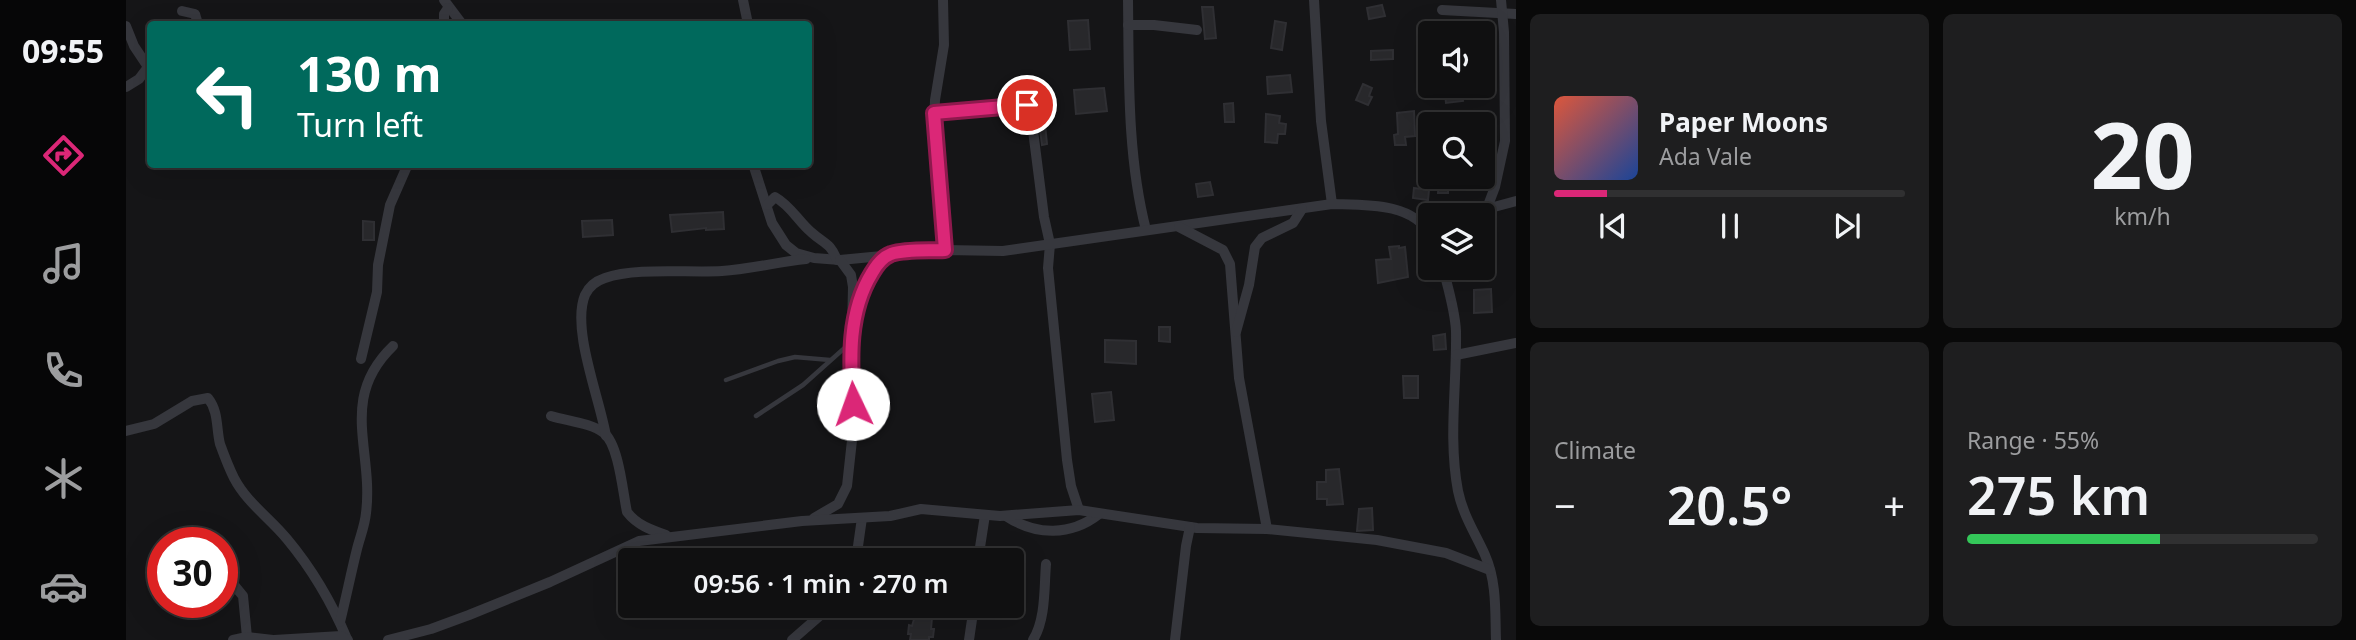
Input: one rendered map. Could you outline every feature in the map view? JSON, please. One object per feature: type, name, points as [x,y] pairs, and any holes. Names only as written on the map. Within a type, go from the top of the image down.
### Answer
[{"type":"street","points":[[743,0],[747,21]]},
{"type":"street","points":[[943,0],[944,45],[934,113],[945,250]]},
{"type":"street","points":[[1128,0],[1129,84],[1136,182],[1146,230]]},
{"type":"street","points":[[1314,0],[1321,121],[1332,204]]},
{"type":"street","points":[[1489,203],[1505,141],[1504,14],[1501,0]]},
{"type":"street","points":[[446,4],[460,21]]},
{"type":"street","points":[[1442,10],[1516,14]]},
{"type":"street","points":[[182,11],[195,14],[197,21]]},
{"type":"street","points":[[1128,25],[1197,30]]},
{"type":"street","points":[[126,26],[134,46],[147,64]]},
{"type":"street","points":[[126,87],[139,79],[147,69]]},
{"type":"street","points":[[934,113],[1024,104],[1030,107],[1050,244],[1048,268],[1060,405],[1071,486],[1079,510]]},
{"type":"street","points":[[361,359],[377,292],[378,265],[390,205],[406,168]]},
{"type":"street","points":[[754,168],[772,223],[786,245],[796,253],[814,258],[839,260],[945,250],[1003,251],[1332,204],[1373,206],[1403,212],[1418,222]]},
{"type":"street","points":[[767,205],[775,198],[782,201],[813,234],[832,247],[852,275],[854,310],[851,372],[854,422],[846,493],[838,504],[811,520]]},
{"type":"street","points":[[1495,206],[1516,201]]},
{"type":"street","points":[[1235,336],[1249,285],[1255,247],[1262,238],[1293,223],[1302,209]]},
{"type":"street","points":[[1178,227],[1216,245],[1227,255],[1230,264],[1239,378],[1267,529]]},
{"type":"street","points":[[854,310],[875,269],[889,254]]},
{"type":"street","points":[[670,536],[643,526],[627,512],[614,453],[606,436],[600,402],[584,348],[582,328],[585,296],[593,283],[617,275],[745,269],[814,258]]},
{"type":"street","points":[[1446,280],[1456,327],[1453,429],[1458,492],[1465,517],[1490,570],[1496,640]]},
{"type":"street","points":[[1456,355],[1516,343]]},
{"type":"street","points":[[340,622],[366,513],[367,476],[361,432],[364,396],[377,362],[393,346]]},
{"type":"street","points":[[126,431],[154,424],[192,401],[208,398],[217,420],[220,443],[234,478],[250,502],[270,520],[304,561],[340,622],[347,640]]},
{"type":"street","points":[[551,416],[591,428],[606,436]]},
{"type":"street","points":[[388,640],[431,629],[469,615],[639,541],[811,520],[890,516],[921,509],[985,516],[1079,510],[1190,527],[1267,529],[1410,545],[1446,553],[1490,570]]},
{"type":"street","points":[[1006,516],[1030,528],[1055,531],[1077,528],[1100,514]]},
{"type":"street","points":[[980,548],[985,516]]},
{"type":"street","points":[[858,548],[862,518]]},
{"type":"street","points":[[1175,640],[1190,527]]},
{"type":"street","points":[[1033,640],[1042,613],[1046,564]]},
{"type":"street","points":[[238,588],[243,596],[247,637]]},
{"type":"street","points":[[792,640],[817,618]]},
{"type":"street","points":[[969,640],[972,618]]},
{"type":"street","points":[[233,640],[247,637],[273,640],[341,636],[347,640]]},
{"type":"lane","points":[[756,416],[803,385],[853,340]]},
{"type":"lane","points":[[726,380],[796,357],[830,360]]},
{"type":"building","points":[[1382,5],[1385,16],[1369,19],[1367,8]]},
{"type":"building","points":[[1202,7],[1213,7],[1216,38],[1205,39]]},
{"type":"building","points":[[1088,20],[1090,49],[1070,50],[1068,21]]},
{"type":"building","points":[[1275,21],[1286,23],[1282,50],[1271,48]]},
{"type":"building","points":[[1393,50],[1393,59],[1371,60],[1371,51]]},
{"type":"building","points":[[1290,75],[1292,92],[1268,94],[1267,77]]},
{"type":"building","points":[[1363,84],[1372,88],[1368,105],[1356,100]]},
{"type":"building","points":[[1104,88],[1107,111],[1076,114],[1074,90]]},
{"type":"building","points":[[1445,98],[1463,98],[1463,101],[1446,103]]},
{"type":"building","points":[[1233,103],[1234,122],[1225,122],[1224,104]]},
{"type":"building","points":[[1414,111],[1415,136],[1405,137],[1406,145],[1395,145],[1394,135],[1398,134],[1397,113]]},
{"type":"building","points":[[1038,114],[1044,114],[1047,144],[1042,145]]},
{"type":"building","points":[[1266,114],[1280,116],[1279,123],[1286,124],[1285,134],[1278,134],[1277,143],[1265,142]]},
{"type":"building","points":[[1210,182],[1213,195],[1198,197],[1196,184]]},
{"type":"building","points":[[1414,188],[1429,190],[1428,200],[1413,198]]},
{"type":"building","points":[[1438,189],[1448,189],[1448,193],[1438,193]]},
{"type":"building","points":[[723,212],[724,229],[672,232],[670,215]]},
{"type":"building","points":[[612,220],[613,235],[583,237],[582,221]]},
{"type":"building","points":[[363,221],[374,222],[374,240],[363,240]]},
{"type":"building","points":[[1389,247],[1405,247],[1408,277],[1378,283],[1376,260],[1391,259]]},
{"type":"building","points":[[1491,289],[1492,312],[1474,313],[1474,290]]},
{"type":"building","points":[[1159,327],[1170,327],[1170,342],[1159,341]]},
{"type":"building","points":[[1445,334],[1446,349],[1434,350],[1433,336]]},
{"type":"building","points":[[1105,340],[1136,341],[1136,364],[1105,362]]},
{"type":"building","points":[[1403,376],[1418,376],[1418,398],[1404,398]]},
{"type":"building","points":[[1111,392],[1114,420],[1095,422],[1092,394]]},
{"type":"building","points":[[1339,469],[1343,504],[1327,505],[1327,499],[1317,499],[1317,482],[1326,482],[1326,470]]},
{"type":"building","points":[[1372,508],[1373,530],[1357,531],[1359,509]]},
{"type":"building","points":[[914,618],[932,618],[933,637],[929,637],[929,640],[910,640],[909,625],[912,626]]},
{"type":"route","points":[[853,404],[851,372],[854,310],[869,278],[889,254],[945,250],[934,113],[1027,105]]}]
